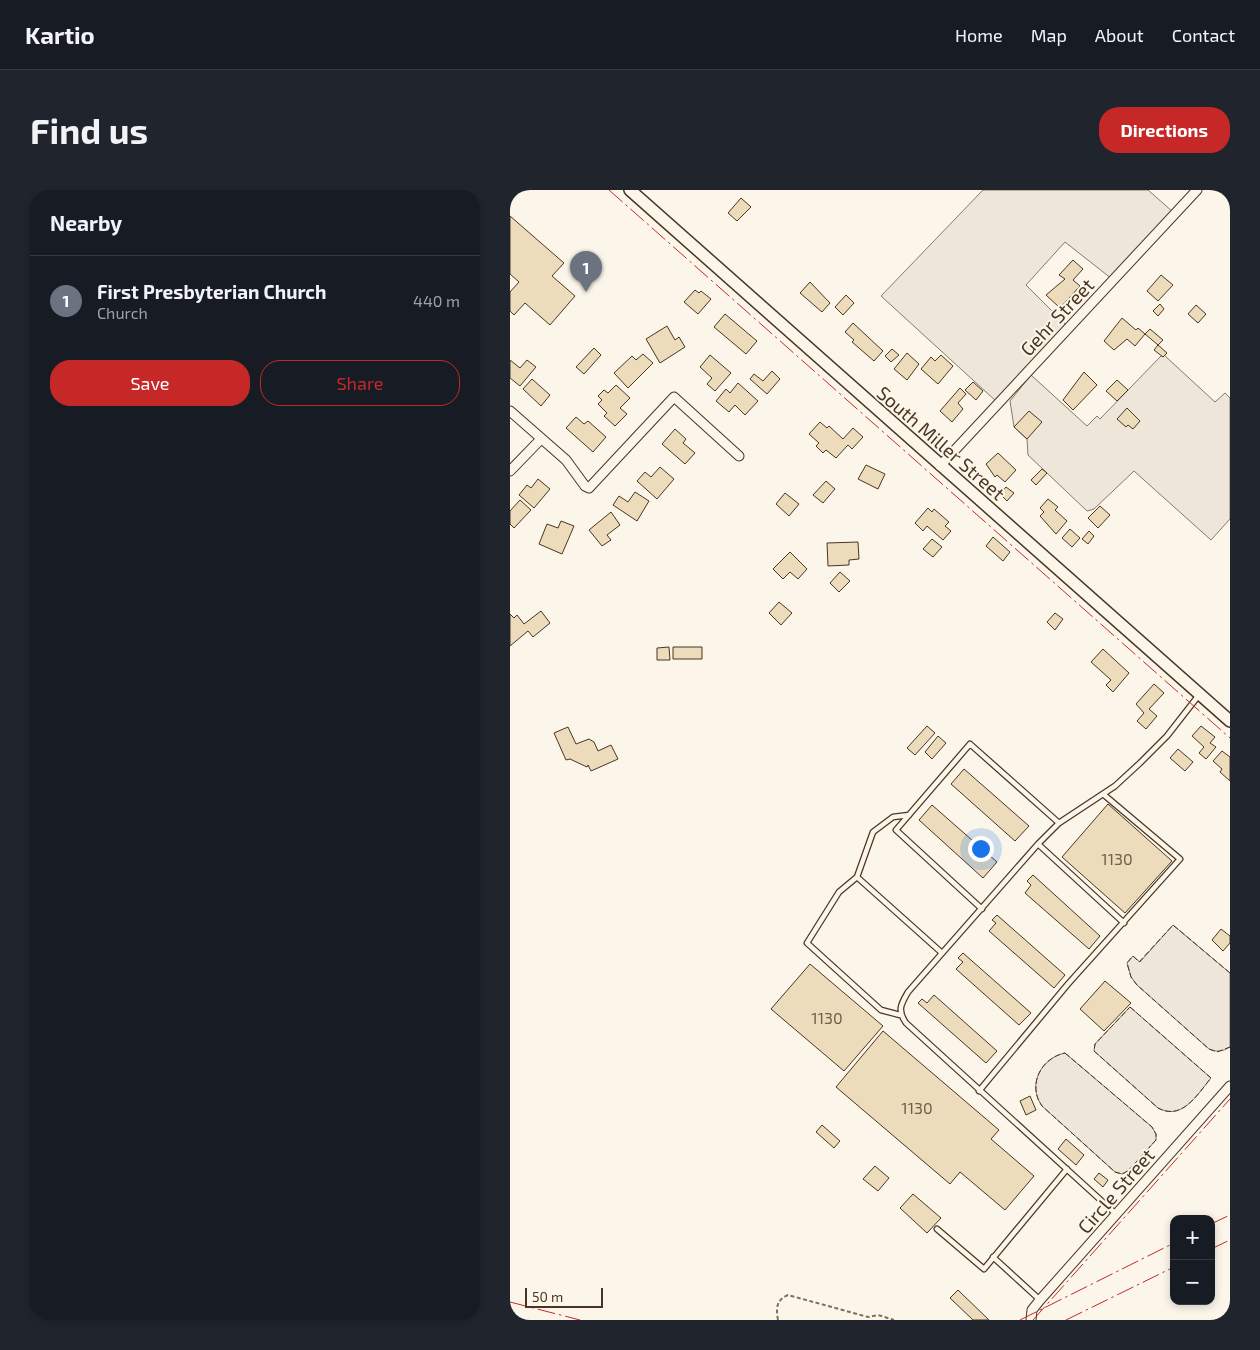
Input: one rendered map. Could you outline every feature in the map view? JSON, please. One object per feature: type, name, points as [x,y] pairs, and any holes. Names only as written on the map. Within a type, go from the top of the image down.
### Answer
[{"type":"street","name":"South Miller Street","points":[[630,190],[1230,722]]},
{"type":"street","name":"Gehr Street","points":[[940,466],[1197,190]]},
{"type":"street","points":[[510,411],[566,460],[585,486],[590,488],[674,397],[739,456]]},
{"type":"street","points":[[510,472],[541,439]]},
{"type":"street","name":"Circle Street","points":[[1031,1320],[1032,1310],[1040,1300],[1230,1086]]},
{"type":"lane","points":[[900,1015],[900,1007],[908,992],[1038,844],[1059,823],[1103,794],[1140,763],[1167,736],[1199,695]]},
{"type":"lane","points":[[982,909],[896,830],[970,744],[1059,823]]},
{"type":"lane","points":[[979,1091],[1068,984],[1180,859],[1103,794]]},
{"type":"lane","points":[[909,815],[893,817],[873,832],[857,877],[839,892],[807,943],[881,1010],[900,1015],[979,1091],[1116,1214]]},
{"type":"lane","points":[[1038,844],[1124,923]]},
{"type":"lane","points":[[857,877],[942,953]]},
{"type":"lane","points":[[936,1229],[984,1269],[1067,1169]]},
{"type":"lane","points":[[993,1258],[1040,1300]]},
{"type":"path","points":[[778,1320],[776,1306],[782,1298],[788,1295],[868,1317],[878,1315],[894,1320]]},
{"type":"shaded area","points":[[983,190],[1148,190],[1173,212],[1112,279],[1065,242],[1026,285],[1067,326],[997,402],[881,296]]},
{"type":"shaded area","points":[[1164,355],[1215,402],[1225,393],[1230,398],[1230,519],[1211,540],[1134,471],[1094,509],[1087,511],[1028,455],[1027,439],[1014,427],[1010,401],[1031,375],[1087,426],[1097,416],[1100,419]]},
{"type":"shaded area","points":[[1173,925],[1230,973],[1230,1047],[1222,1051],[1209,1049],[1137,985],[1131,977],[1127,963],[1133,956],[1140,962]]},
{"type":"shaded area","points":[[1130,1007],[1211,1078],[1182,1109],[1167,1111],[1158,1108],[1094,1051],[1095,1044]]},
{"type":"shaded area","points":[[1065,1053],[1152,1127],[1156,1134],[1156,1140],[1128,1171],[1122,1174],[1115,1172],[1042,1106],[1036,1090],[1036,1081],[1039,1074],[1049,1060]]},
{"type":"building","points":[[741,198],[751,207],[737,221],[728,213]]},
{"type":"building","points":[[510,216],[564,263],[552,276],[575,296],[550,325],[525,303],[514,315],[510,311],[510,292],[519,282],[510,274]]},
{"type":"building","points":[[1073,260],[1083,269],[1073,280],[1080,286],[1060,308],[1046,295],[1065,279],[1059,275]]},
{"type":"building","points":[[1161,275],[1173,285],[1158,301],[1147,291]]},
{"type":"building","points":[[810,282],[830,303],[822,312],[800,293]]},
{"type":"building","points":[[695,290],[699,293],[701,291],[711,299],[698,314],[684,302]]},
{"type":"building","points":[[846,295],[854,303],[843,315],[835,307]]},
{"type":"building","points":[[1160,304],[1164,309],[1158,316],[1153,311]]},
{"type":"building","points":[[1196,305],[1206,314],[1198,323],[1188,314]]},
{"type":"building","points":[[725,314],[757,341],[746,354],[714,327]]},
{"type":"building","points":[[1122,318],[1136,330],[1138,328],[1145,334],[1135,346],[1127,339],[1114,350],[1104,341]]},
{"type":"building","points":[[853,323],[883,351],[874,361],[852,342],[854,340],[845,332]]},
{"type":"building","points":[[667,326],[675,340],[679,337],[685,347],[660,363],[646,339]]},
{"type":"building","points":[[1150,329],[1163,340],[1158,345],[1145,334]]},
{"type":"building","points":[[1158,345],[1167,353],[1163,357],[1154,350]]},
{"type":"building","points":[[594,348],[601,355],[584,374],[576,367]]},
{"type":"building","points":[[892,349],[899,355],[891,362],[885,356]]},
{"type":"building","points":[[907,353],[919,364],[907,380],[894,369]]},
{"type":"building","points":[[643,354],[653,363],[628,388],[614,373],[632,356],[636,360]]},
{"type":"building","points":[[710,355],[731,373],[715,391],[707,384],[712,378],[700,367]]},
{"type":"building","points":[[941,355],[953,366],[938,384],[921,369],[931,357],[935,361]]},
{"type":"building","points":[[510,360],[520,368],[527,360],[536,367],[520,386],[510,378]]},
{"type":"building","points":[[772,371],[780,379],[767,394],[750,379],[754,374],[763,381]]},
{"type":"building","points":[[1084,372],[1097,385],[1073,410],[1063,400]]},
{"type":"building","points":[[532,379],[550,395],[541,406],[523,389]]},
{"type":"building","points":[[1117,380],[1128,390],[1117,401],[1106,391]]},
{"type":"building","points":[[973,382],[983,391],[976,400],[965,390]]},
{"type":"building","points":[[738,383],[758,401],[745,415],[735,405],[729,412],[716,401],[726,389],[730,393]]},
{"type":"building","points":[[616,385],[630,398],[620,408],[627,414],[615,426],[604,416],[607,413],[598,404],[602,400],[598,396],[604,390],[608,393]]},
{"type":"building","points":[[960,388],[966,394],[958,403],[963,409],[952,422],[940,411]]},
{"type":"building","points":[[1127,408],[1140,421],[1133,429],[1128,425],[1126,427],[1117,419]]},
{"type":"building","points":[[1029,411],[1042,422],[1027,439],[1014,427]]},
{"type":"building","points":[[576,417],[584,424],[588,421],[606,437],[593,452],[566,428]]},
{"type":"building","points":[[820,422],[827,428],[829,426],[843,439],[853,428],[863,437],[852,449],[848,445],[836,458],[826,450],[823,453],[816,446],[819,443],[809,434]]},
{"type":"building","points":[[675,429],[686,439],[683,443],[695,453],[685,464],[662,444]]},
{"type":"building","points":[[998,453],[1016,470],[1005,482],[997,475],[995,477],[986,464]]},
{"type":"building","points":[[866,465],[885,474],[878,489],[858,479]]},
{"type":"building","points":[[660,467],[674,479],[657,499],[637,481],[645,472],[651,477]]},
{"type":"building","points":[[1042,469],[1047,473],[1036,485],[1031,480]]},
{"type":"building","points":[[538,479],[550,489],[534,508],[519,495],[527,485],[531,488]]},
{"type":"building","points":[[826,481],[835,489],[823,503],[813,495]]},
{"type":"building","points":[[1006,487],[1014,493],[1007,501],[1000,494]]},
{"type":"building","points":[[635,492],[649,501],[637,521],[613,505],[619,496],[628,502]]},
{"type":"building","points":[[785,493],[799,504],[789,516],[776,504]]},
{"type":"building","points":[[1048,499],[1058,507],[1055,510],[1067,521],[1056,534],[1040,516],[1044,512],[1040,508]]},
{"type":"building","points":[[520,500],[531,510],[514,528],[510,524],[510,511]]},
{"type":"building","points":[[1100,506],[1110,515],[1098,528],[1088,518]]},
{"type":"building","points":[[928,508],[932,512],[934,509],[949,522],[945,526],[951,531],[943,540],[927,526],[923,531],[915,523]]},
{"type":"building","points":[[611,512],[620,525],[607,535],[611,540],[602,546],[589,530]]},
{"type":"building","points":[[561,521],[574,526],[562,554],[539,544],[547,524],[558,528]]},
{"type":"building","points":[[1070,529],[1080,538],[1072,547],[1062,538]]},
{"type":"building","points":[[1089,531],[1094,536],[1088,544],[1082,539]]},
{"type":"building","points":[[993,537],[1010,552],[1003,561],[986,546]]},
{"type":"building","points":[[932,539],[942,547],[933,557],[923,549]]},
{"type":"building","points":[[858,542],[859,559],[849,560],[849,565],[828,566],[827,543]]},
{"type":"building","points":[[790,552],[807,569],[798,579],[790,572],[783,579],[773,569]]},
{"type":"building","points":[[840,572],[850,581],[839,592],[830,583]]},
{"type":"building","points":[[779,602],[792,613],[781,625],[769,613]]},
{"type":"building","points":[[541,611],[550,623],[533,637],[528,631],[510,646],[510,614],[514,618],[517,615],[524,624]]},
{"type":"building","points":[[1055,613],[1063,619],[1055,630],[1047,622]]},
{"type":"building","points":[[669,647],[670,660],[657,660],[657,648]]},
{"type":"building","points":[[673,647],[702,647],[702,659],[673,659]]},
{"type":"building","points":[[1103,649],[1129,673],[1113,692],[1106,685],[1111,680],[1091,662]]},
{"type":"building","points":[[1154,684],[1164,693],[1149,709],[1157,716],[1146,729],[1137,721],[1144,713],[1136,704]]},
{"type":"building","points":[[927,726],[935,733],[915,755],[907,748]]},
{"type":"building","points":[[1201,726],[1215,737],[1210,743],[1216,747],[1206,759],[1199,753],[1204,747],[1192,736]]},
{"type":"building","points":[[568,727],[576,744],[589,739],[594,742],[598,751],[611,745],[618,759],[591,771],[588,765],[587,767],[570,759],[566,760],[554,733]]},
{"type":"building","points":[[938,736],[946,743],[932,759],[925,752]]},
{"type":"building","points":[[1178,749],[1193,762],[1185,771],[1170,758]]},
{"type":"building","points":[[1222,751],[1230,757],[1230,781],[1220,772],[1222,769],[1213,761]]},
{"type":"building","points":[[964,769],[1029,826],[1015,841],[951,784]]},
{"type":"building","points":[[1108,804],[1172,861],[1125,913],[1062,857]]},
{"type":"building","points":[[932,805],[997,862],[983,878],[919,820]]},
{"type":"building","points":[[1033,875],[1100,936],[1089,949],[1025,893],[1031,885],[1027,881]]},
{"type":"building","points":[[997,915],[1065,975],[1054,988],[989,931],[996,923],[992,920]]},
{"type":"building","points":[[1221,929],[1230,936],[1230,943],[1223,951],[1212,940]]},
{"type":"building","points":[[963,953],[1031,1013],[1019,1025],[956,969],[963,962],[958,958]]},
{"type":"building","points":[[810,964],[883,1026],[844,1071],[771,1009]]},
{"type":"building","points":[[1105,981],[1131,1003],[1104,1031],[1080,1009]]},
{"type":"building","points":[[934,995],[997,1051],[986,1063],[918,1003],[922,999],[927,1003]]},
{"type":"building","points":[[883,1031],[999,1130],[991,1139],[1034,1176],[1005,1210],[960,1172],[950,1184],[836,1087]]},
{"type":"building","points":[[1030,1096],[1036,1110],[1026,1115],[1020,1101]]},
{"type":"building","points":[[822,1125],[840,1141],[834,1148],[816,1132]]},
{"type":"building","points":[[1066,1139],[1084,1155],[1076,1165],[1058,1149]]},
{"type":"building","points":[[875,1166],[889,1178],[878,1191],[863,1179]]},
{"type":"building","points":[[1099,1173],[1108,1180],[1103,1187],[1094,1179]]},
{"type":"building","points":[[913,1194],[941,1218],[927,1233],[900,1208]]},
{"type":"building","points":[[958,1290],[989,1320],[973,1320],[950,1298]]},
{"type":"fence","points":[[1230,973],[1173,925],[1139,962],[1133,956],[1127,963],[1131,977],[1137,985],[1209,1049],[1217,1052],[1230,1047]]},
{"type":"fence","points":[[1130,1007],[1211,1078],[1182,1109],[1167,1111],[1158,1108],[1094,1051],[1095,1044],[1130,1007]]},
{"type":"fence","points":[[1065,1053],[1152,1127],[1156,1134],[1156,1140],[1128,1171],[1122,1174],[1115,1172],[1042,1106],[1036,1090],[1036,1081],[1039,1074],[1049,1060],[1065,1053]]},
{"type":"power","points":[[609,190],[1230,738]]},
{"type":"power","points":[[1033,1320],[1230,1099]]},
{"type":"power","points":[[1215,1222],[1230,1215]]},
{"type":"power","points":[[1215,1247],[1230,1240]]},
{"type":"power","points":[[1020,1320],[1170,1245]]},
{"type":"power","points":[[1066,1320],[1170,1269]]},
{"type":"power","points":[[510,1302],[580,1320]]},
{"type":"place","name":"First Presbyterian Church","points":[[586,292]]}]
